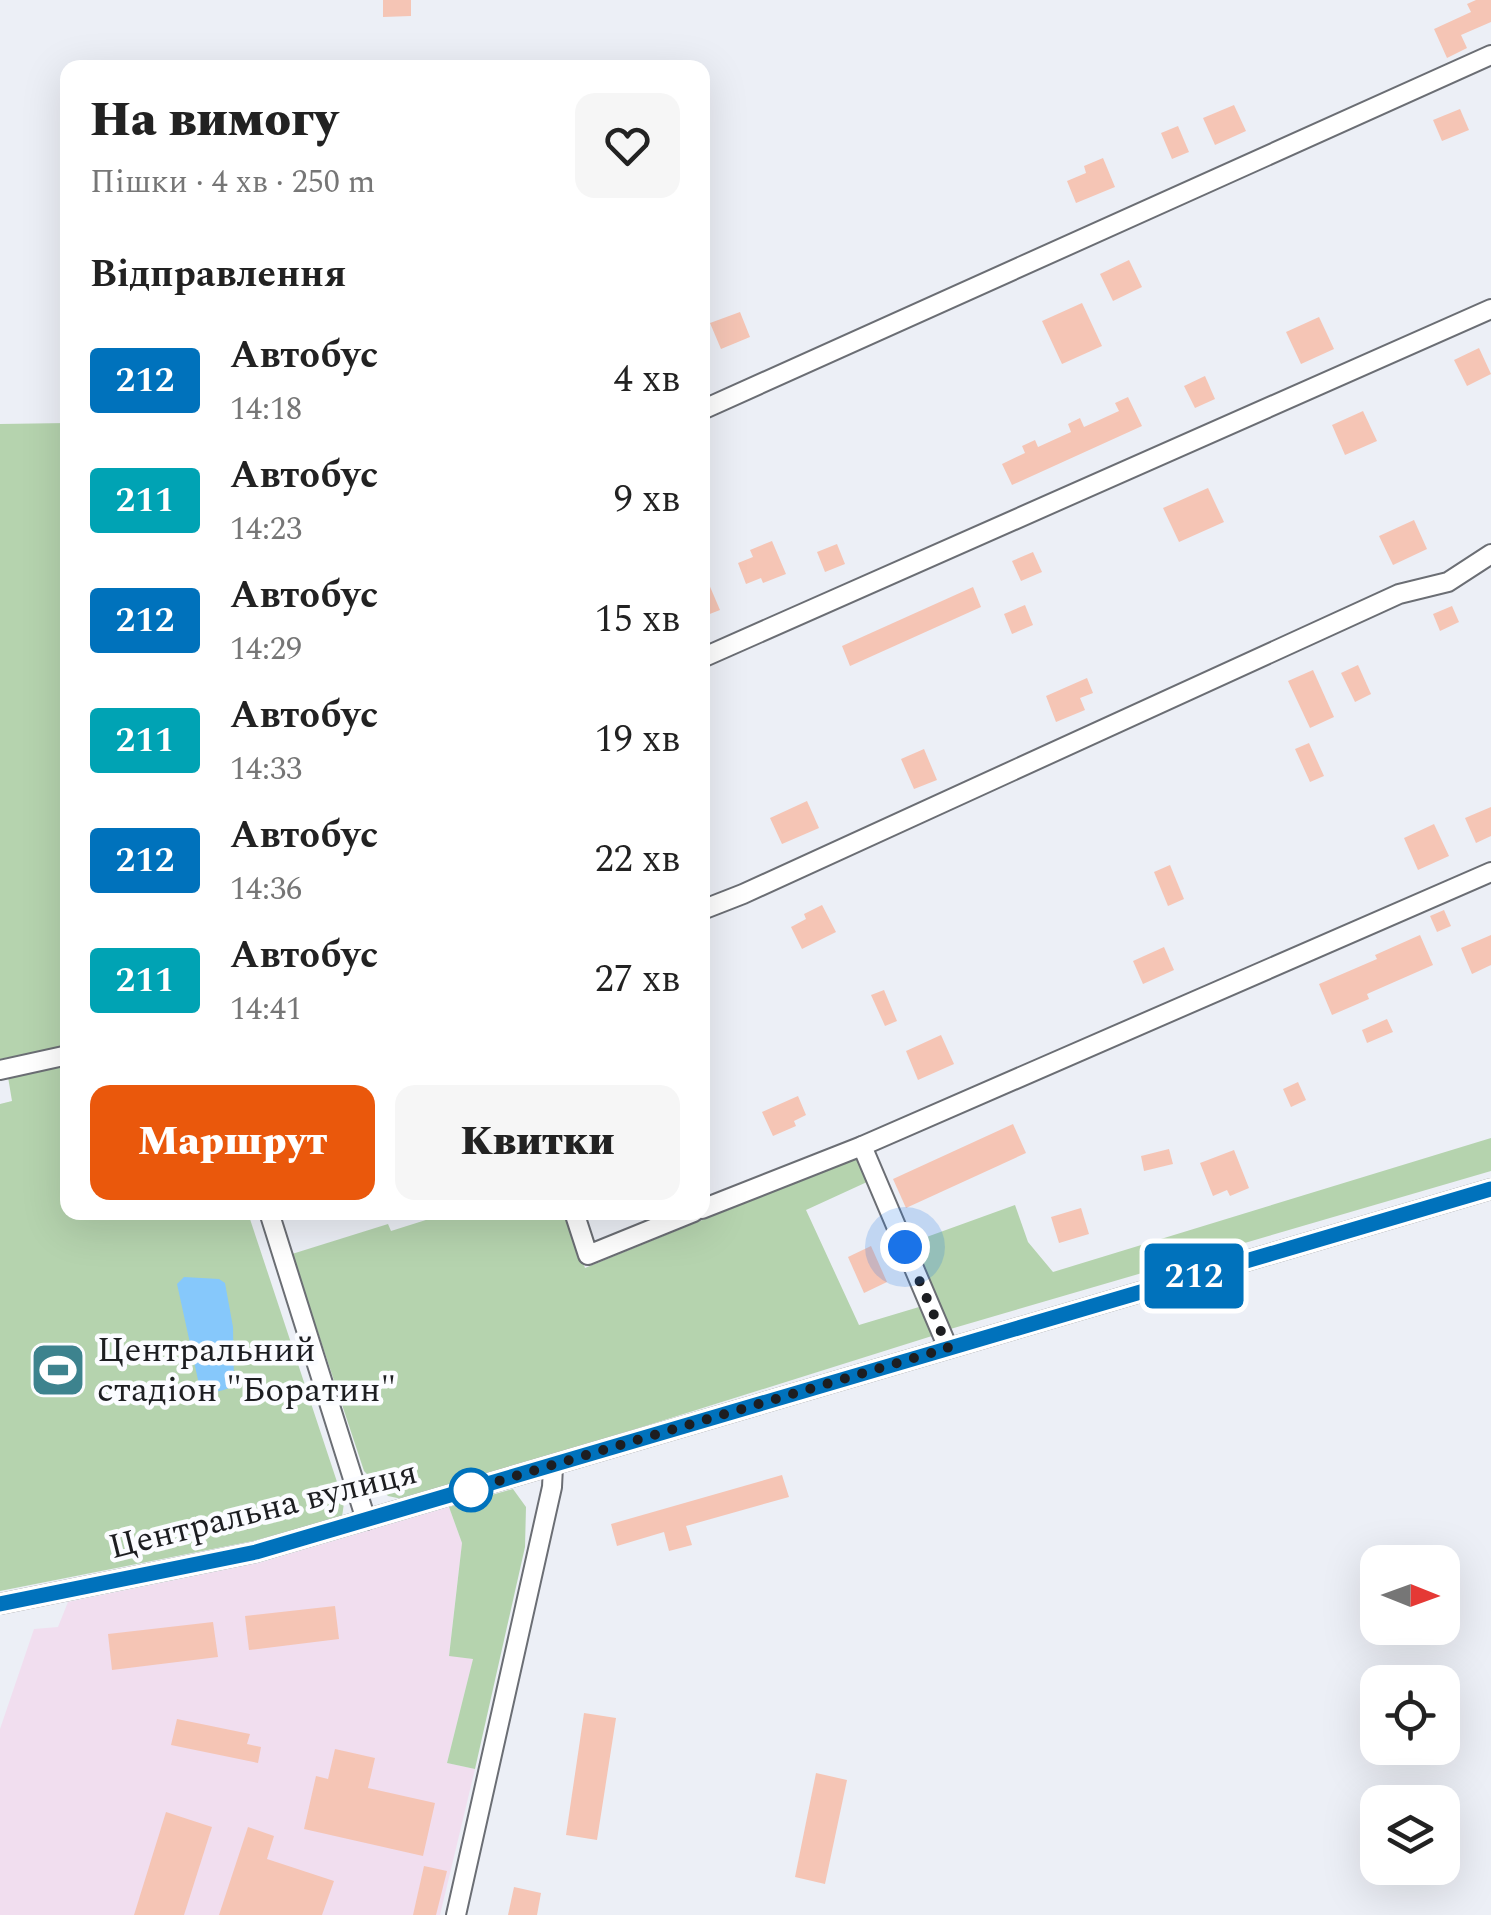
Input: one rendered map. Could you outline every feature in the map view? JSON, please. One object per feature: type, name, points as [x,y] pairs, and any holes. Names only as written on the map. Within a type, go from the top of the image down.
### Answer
[{"type":"street","points":[[710,406],[1491,55]]},
{"type":"street","points":[[710,654],[1491,309]]},
{"type":"street","points":[[710,907],[1399,594],[1448,582],[1491,554]]},
{"type":"street","points":[[710,1206],[862,1146],[1491,872]]},
{"type":"street","points":[[0,1070],[60,1057]]},
{"type":"street","points":[[862,1146],[948,1348]]},
{"type":"street","name":"Центральна вулиця","points":[[0,1604],[256,1552],[1491,1189]]},
{"type":"street","points":[[272,1220],[366,1520]]},
{"type":"street","points":[[577,1220],[588,1254],[674,1220]]},
{"type":"street","points":[[456,1915],[552,1487],[553,1466]]},
{"type":"shaded area","points":[[449,1507],[462,1543],[449,1655],[473,1659],[447,1763],[475,1769],[440,1915],[0,1915],[0,1729],[34,1629],[58,1627],[68,1602],[259,1563]]},
{"type":"green space","points":[[60,423],[60,1047],[0,1059],[0,424]]},
{"type":"green space","points":[[60,1067],[60,1220],[250,1220],[344,1503],[342,1517],[253,1541],[0,1591],[0,1104],[12,1101],[8,1077]]},
{"type":"green space","points":[[1491,1138],[1491,1171],[947,1330],[910,1243],[1015,1205],[1028,1242],[1053,1272]]},
{"type":"green space","points":[[856,1157],[867,1182],[806,1210],[859,1325],[919,1307],[932,1336],[402,1499],[388,1496],[364,1471],[292,1254],[388,1224],[391,1231],[426,1220],[569,1220],[585,1268]]},
{"type":"green space","points":[[513,1489],[526,1507],[525,1547],[475,1769],[447,1763],[473,1659],[449,1656],[462,1543],[449,1507]]},
{"type":"water","points":[[184,1277],[219,1279],[225,1283],[233,1327],[234,1385],[226,1389],[200,1389],[177,1284]]},
{"type":"building","points":[[383,0],[411,0],[411,16],[383,17]]},
{"type":"building","points":[[1491,0],[1491,22],[1461,35],[1467,48],[1447,58],[1434,29],[1471,12],[1467,4]]},
{"type":"building","points":[[1234,105],[1246,131],[1215,145],[1203,118]]},
{"type":"building","points":[[1460,109],[1469,130],[1442,141],[1433,120]]},
{"type":"building","points":[[1178,126],[1189,152],[1172,159],[1161,133]]},
{"type":"building","points":[[1103,158],[1115,187],[1076,203],[1067,181],[1086,173],[1084,166]]},
{"type":"building","points":[[1129,260],[1142,287],[1113,301],[1100,274]]},
{"type":"building","points":[[1082,303],[1102,346],[1062,364],[1042,321]]},
{"type":"building","points":[[740,312],[750,337],[721,349],[710,323]]},
{"type":"building","points":[[1319,317],[1334,349],[1301,364],[1286,332]]},
{"type":"building","points":[[1479,348],[1491,374],[1467,386],[1454,360]]},
{"type":"building","points":[[1205,376],[1215,399],[1195,408],[1184,386]]},
{"type":"building","points":[[1128,397],[1142,426],[1012,485],[1002,464],[1025,453],[1022,446],[1035,440],[1038,447],[1071,432],[1068,424],[1080,418],[1084,427],[1119,411],[1115,403]]},
{"type":"building","points":[[1363,411],[1377,441],[1345,455],[1332,425]]},
{"type":"building","points":[[1208,488],[1224,522],[1179,542],[1163,508]]},
{"type":"building","points":[[1414,520],[1427,549],[1393,565],[1379,536]]},
{"type":"building","points":[[772,541],[786,574],[763,583],[761,578],[746,584],[738,563],[753,557],[750,550]]},
{"type":"building","points":[[837,544],[845,564],[825,572],[817,552]]},
{"type":"building","points":[[1033,552],[1042,572],[1021,581],[1012,561]]},
{"type":"building","points":[[710,587],[720,610],[710,614]]},
{"type":"building","points":[[973,587],[981,607],[850,666],[842,646]]},
{"type":"building","points":[[1025,605],[1033,625],[1012,634],[1004,614]]},
{"type":"building","points":[[1452,606],[1459,622],[1440,631],[1433,614]]},
{"type":"building","points":[[1358,665],[1371,694],[1355,702],[1341,673]]},
{"type":"building","points":[[1313,670],[1334,717],[1310,728],[1288,681]]},
{"type":"building","points":[[1087,678],[1093,693],[1080,698],[1085,710],[1056,722],[1046,696]]},
{"type":"building","points":[[1309,743],[1324,776],[1310,782],[1295,749]]},
{"type":"building","points":[[924,749],[937,780],[914,789],[901,759]]},
{"type":"building","points":[[807,801],[819,828],[782,844],[770,818]]},
{"type":"building","points":[[1491,807],[1491,836],[1476,843],[1465,818]]},
{"type":"building","points":[[1434,824],[1449,856],[1418,870],[1404,838]]},
{"type":"building","points":[[1170,865],[1184,899],[1168,906],[1154,872]]},
{"type":"building","points":[[822,905],[836,932],[802,949],[791,927],[806,919],[804,914]]},
{"type":"building","points":[[1444,910],[1451,926],[1437,932],[1430,916]]},
{"type":"building","points":[[1420,935],[1433,965],[1367,994],[1369,999],[1332,1015],[1319,984]]},
{"type":"building","points":[[1491,935],[1491,965],[1472,974],[1461,948]]},
{"type":"building","points":[[1164,947],[1174,970],[1143,984],[1133,961]]},
{"type":"building","points":[[884,990],[897,1021],[885,1026],[871,995]]},
{"type":"building","points":[[1387,1019],[1393,1032],[1367,1043],[1362,1030]]},
{"type":"building","points":[[941,1035],[954,1064],[918,1080],[906,1051]]},
{"type":"building","points":[[1298,1082],[1306,1100],[1291,1107],[1283,1089]]},
{"type":"building","points":[[798,1096],[806,1115],[794,1121],[796,1126],[773,1136],[762,1112]]},
{"type":"building","points":[[1013,1124],[1026,1153],[906,1208],[893,1179]]},
{"type":"building","points":[[1169,1149],[1173,1164],[1144,1171],[1141,1156]]},
{"type":"building","points":[[1234,1150],[1249,1188],[1230,1196],[1227,1190],[1213,1196],[1200,1163]]},
{"type":"building","points":[[1081,1208],[1089,1234],[1059,1243],[1051,1217]]},
{"type":"building","points":[[871,1246],[887,1282],[864,1293],[848,1257]]},
{"type":"building","points":[[782,1475],[789,1497],[686,1526],[692,1545],[669,1551],[664,1532],[617,1546],[611,1524]]},
{"type":"building","points":[[335,1606],[339,1639],[249,1650],[245,1616]]},
{"type":"building","points":[[213,1622],[218,1657],[112,1670],[108,1634]]},
{"type":"building","points":[[584,1713],[616,1718],[597,1840],[566,1835]]},
{"type":"building","points":[[177,1719],[250,1734],[247,1744],[261,1747],[258,1763],[171,1745]]},
{"type":"building","points":[[335,1749],[375,1758],[368,1788],[435,1803],[423,1856],[304,1829],[316,1776],[328,1779]]},
{"type":"building","points":[[816,1773],[847,1780],[825,1884],[795,1877]]},
{"type":"building","points":[[166,1812],[212,1827],[184,1915],[134,1915]]},
{"type":"building","points":[[248,1827],[274,1836],[267,1859],[334,1881],[322,1915],[219,1915]]},
{"type":"building","points":[[424,1866],[447,1871],[436,1915],[413,1915]]},
{"type":"building","points":[[514,1887],[541,1893],[537,1915],[508,1915]]},
{"type":"bus line","name":"212","points":[[0,1604],[256,1552],[1491,1189]]},
{"type":"place","name":"Центральний стадіон \"Боратин\"","points":[[58,1370]]},
{"type":"route","points":[[471,1490],[948,1348],[905,1247]]}]
